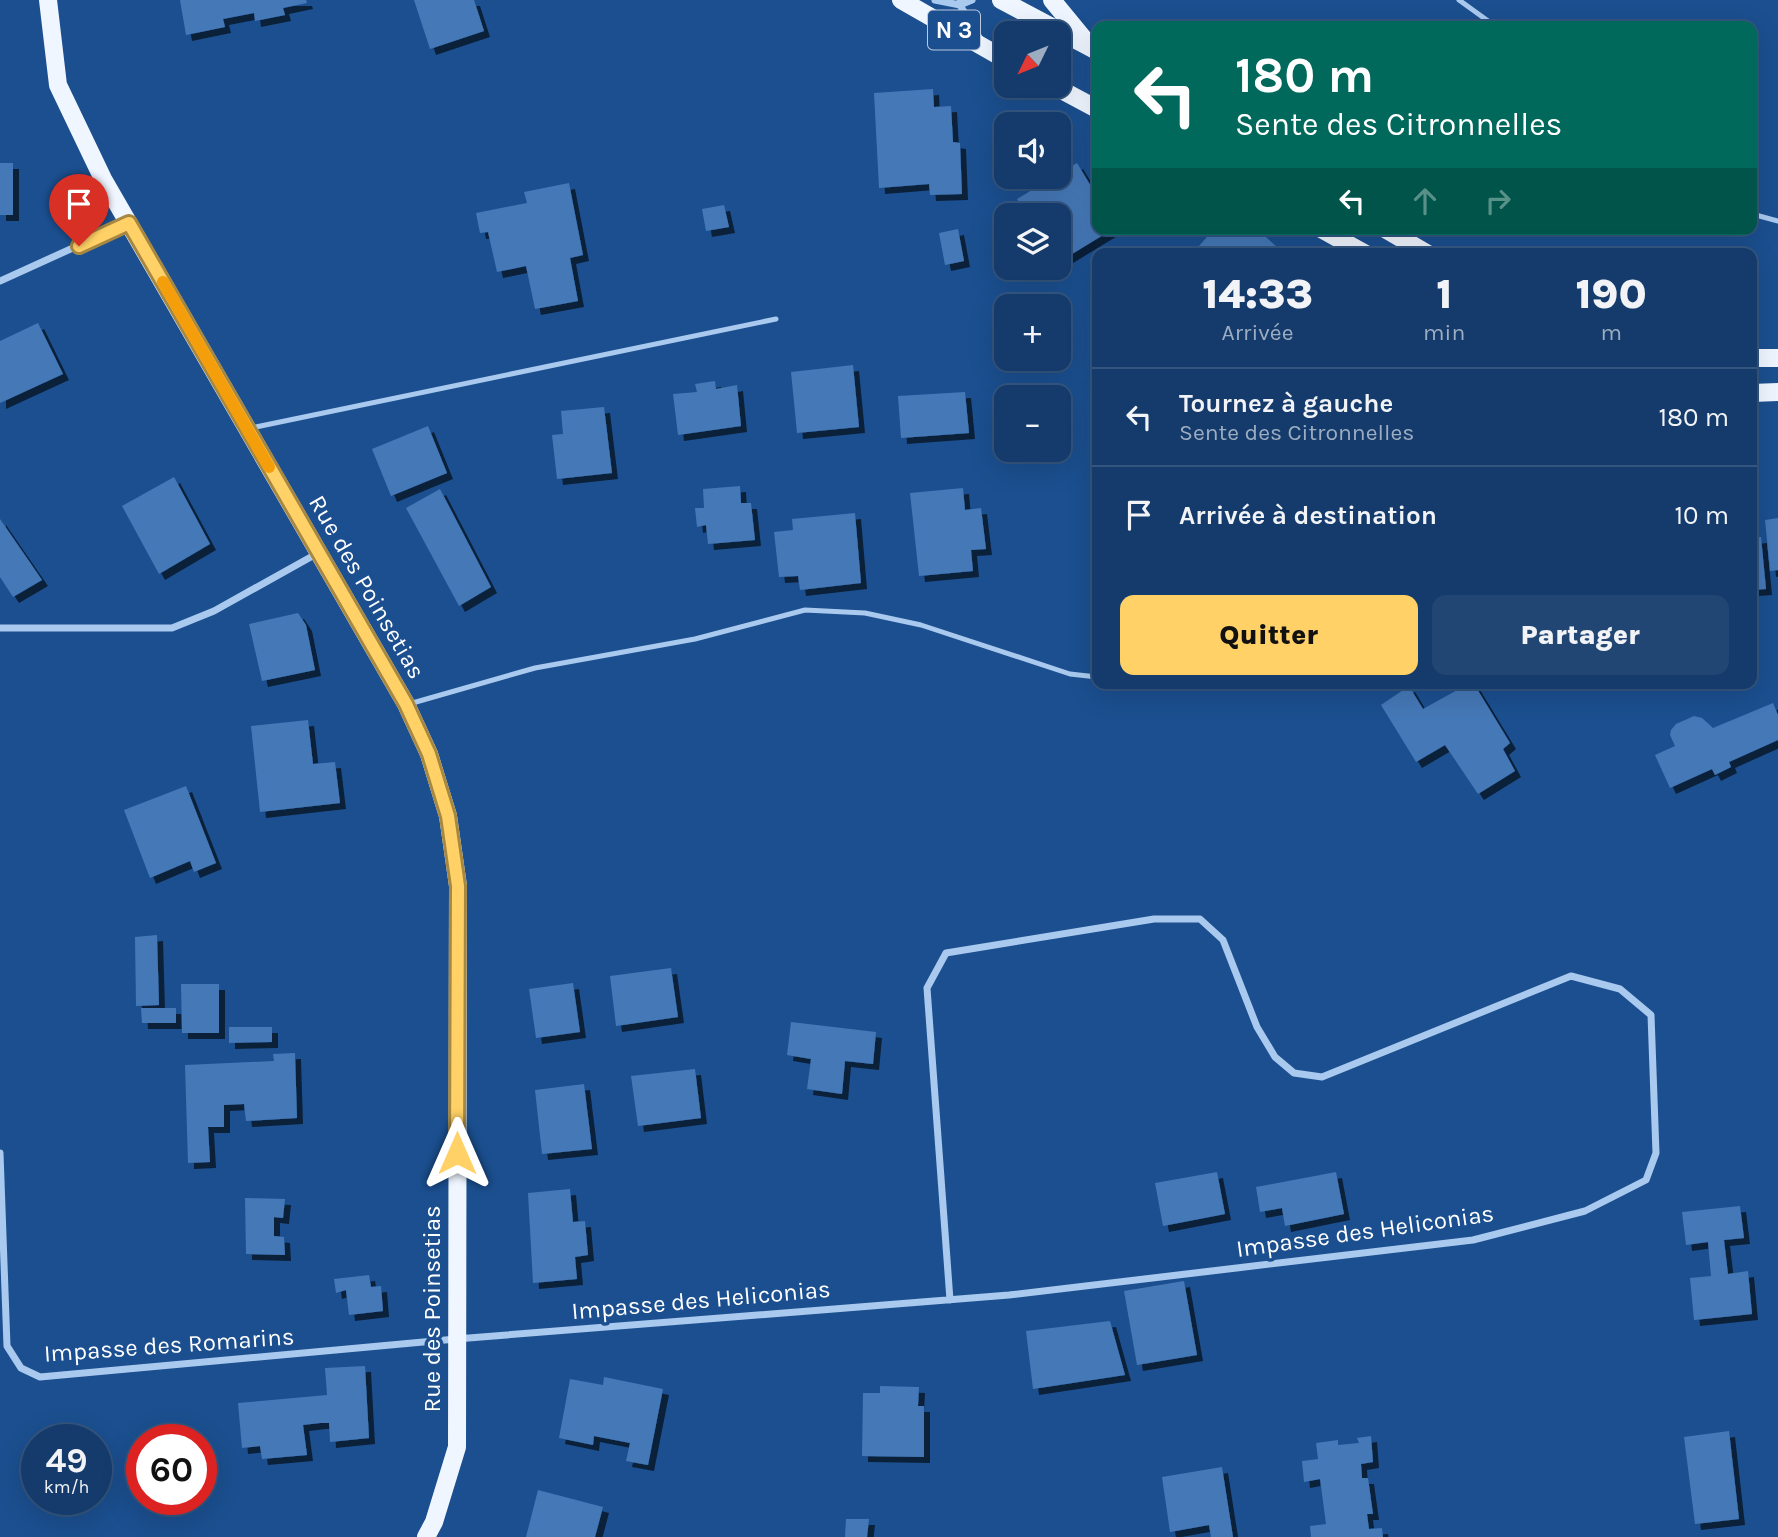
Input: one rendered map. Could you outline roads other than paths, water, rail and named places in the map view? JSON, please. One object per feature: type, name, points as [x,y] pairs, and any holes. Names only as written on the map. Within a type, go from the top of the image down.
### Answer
[{"type":"main road","name":"Rue des Poinsetias","points":[[48,0],[58,85],[103,179],[406,704],[429,754],[448,816],[458,886],[457,1447],[435,1522],[426,1537]]},
{"type":"main road","name":"N 3","points":[[901,0],[994,53]]},
{"type":"main road","name":"N 3","points":[[1001,0],[1092,48]]},
{"type":"main road","points":[[1052,0],[1092,47]]},
{"type":"main road","points":[[1071,95],[1092,106]]},
{"type":"main road","points":[[1332,235],[1355,248]]},
{"type":"main road","points":[[1395,235],[1418,248]]},
{"type":"main road","points":[[1757,358],[1778,358]]},
{"type":"main road","points":[[1757,393],[1778,392]]},
{"type":"street","points":[[935,0],[960,3],[972,0]]},
{"type":"street","points":[[960,3],[986,48]]},
{"type":"street","points":[[0,281],[129,223]]},
{"type":"street","points":[[0,628],[172,628],[214,611],[319,552]]},
{"type":"street","name":"Impasse des Heliconias","points":[[456,1339],[950,1300],[1009,1295],[1473,1240],[1586,1211],[1646,1180],[1656,1153],[1651,1015],[1620,989],[1572,976],[1322,1077],[1294,1073],[1275,1057],[1257,1027],[1223,940],[1200,919],[1154,919],[946,953],[927,988],[950,1300]]},
{"type":"street","name":"Impasse des Romarins","points":[[0,1153],[7,1346],[21,1368],[40,1377],[456,1339]]},
{"type":"lane","points":[[1460,0],[1488,21]]},
{"type":"lane","points":[[1757,215],[1778,221]]},
{"type":"lane","points":[[246,429],[776,320]]},
{"type":"lane","points":[[406,704],[534,668],[695,639],[805,610],[865,612],[921,625],[1070,674],[1092,676]]}]
